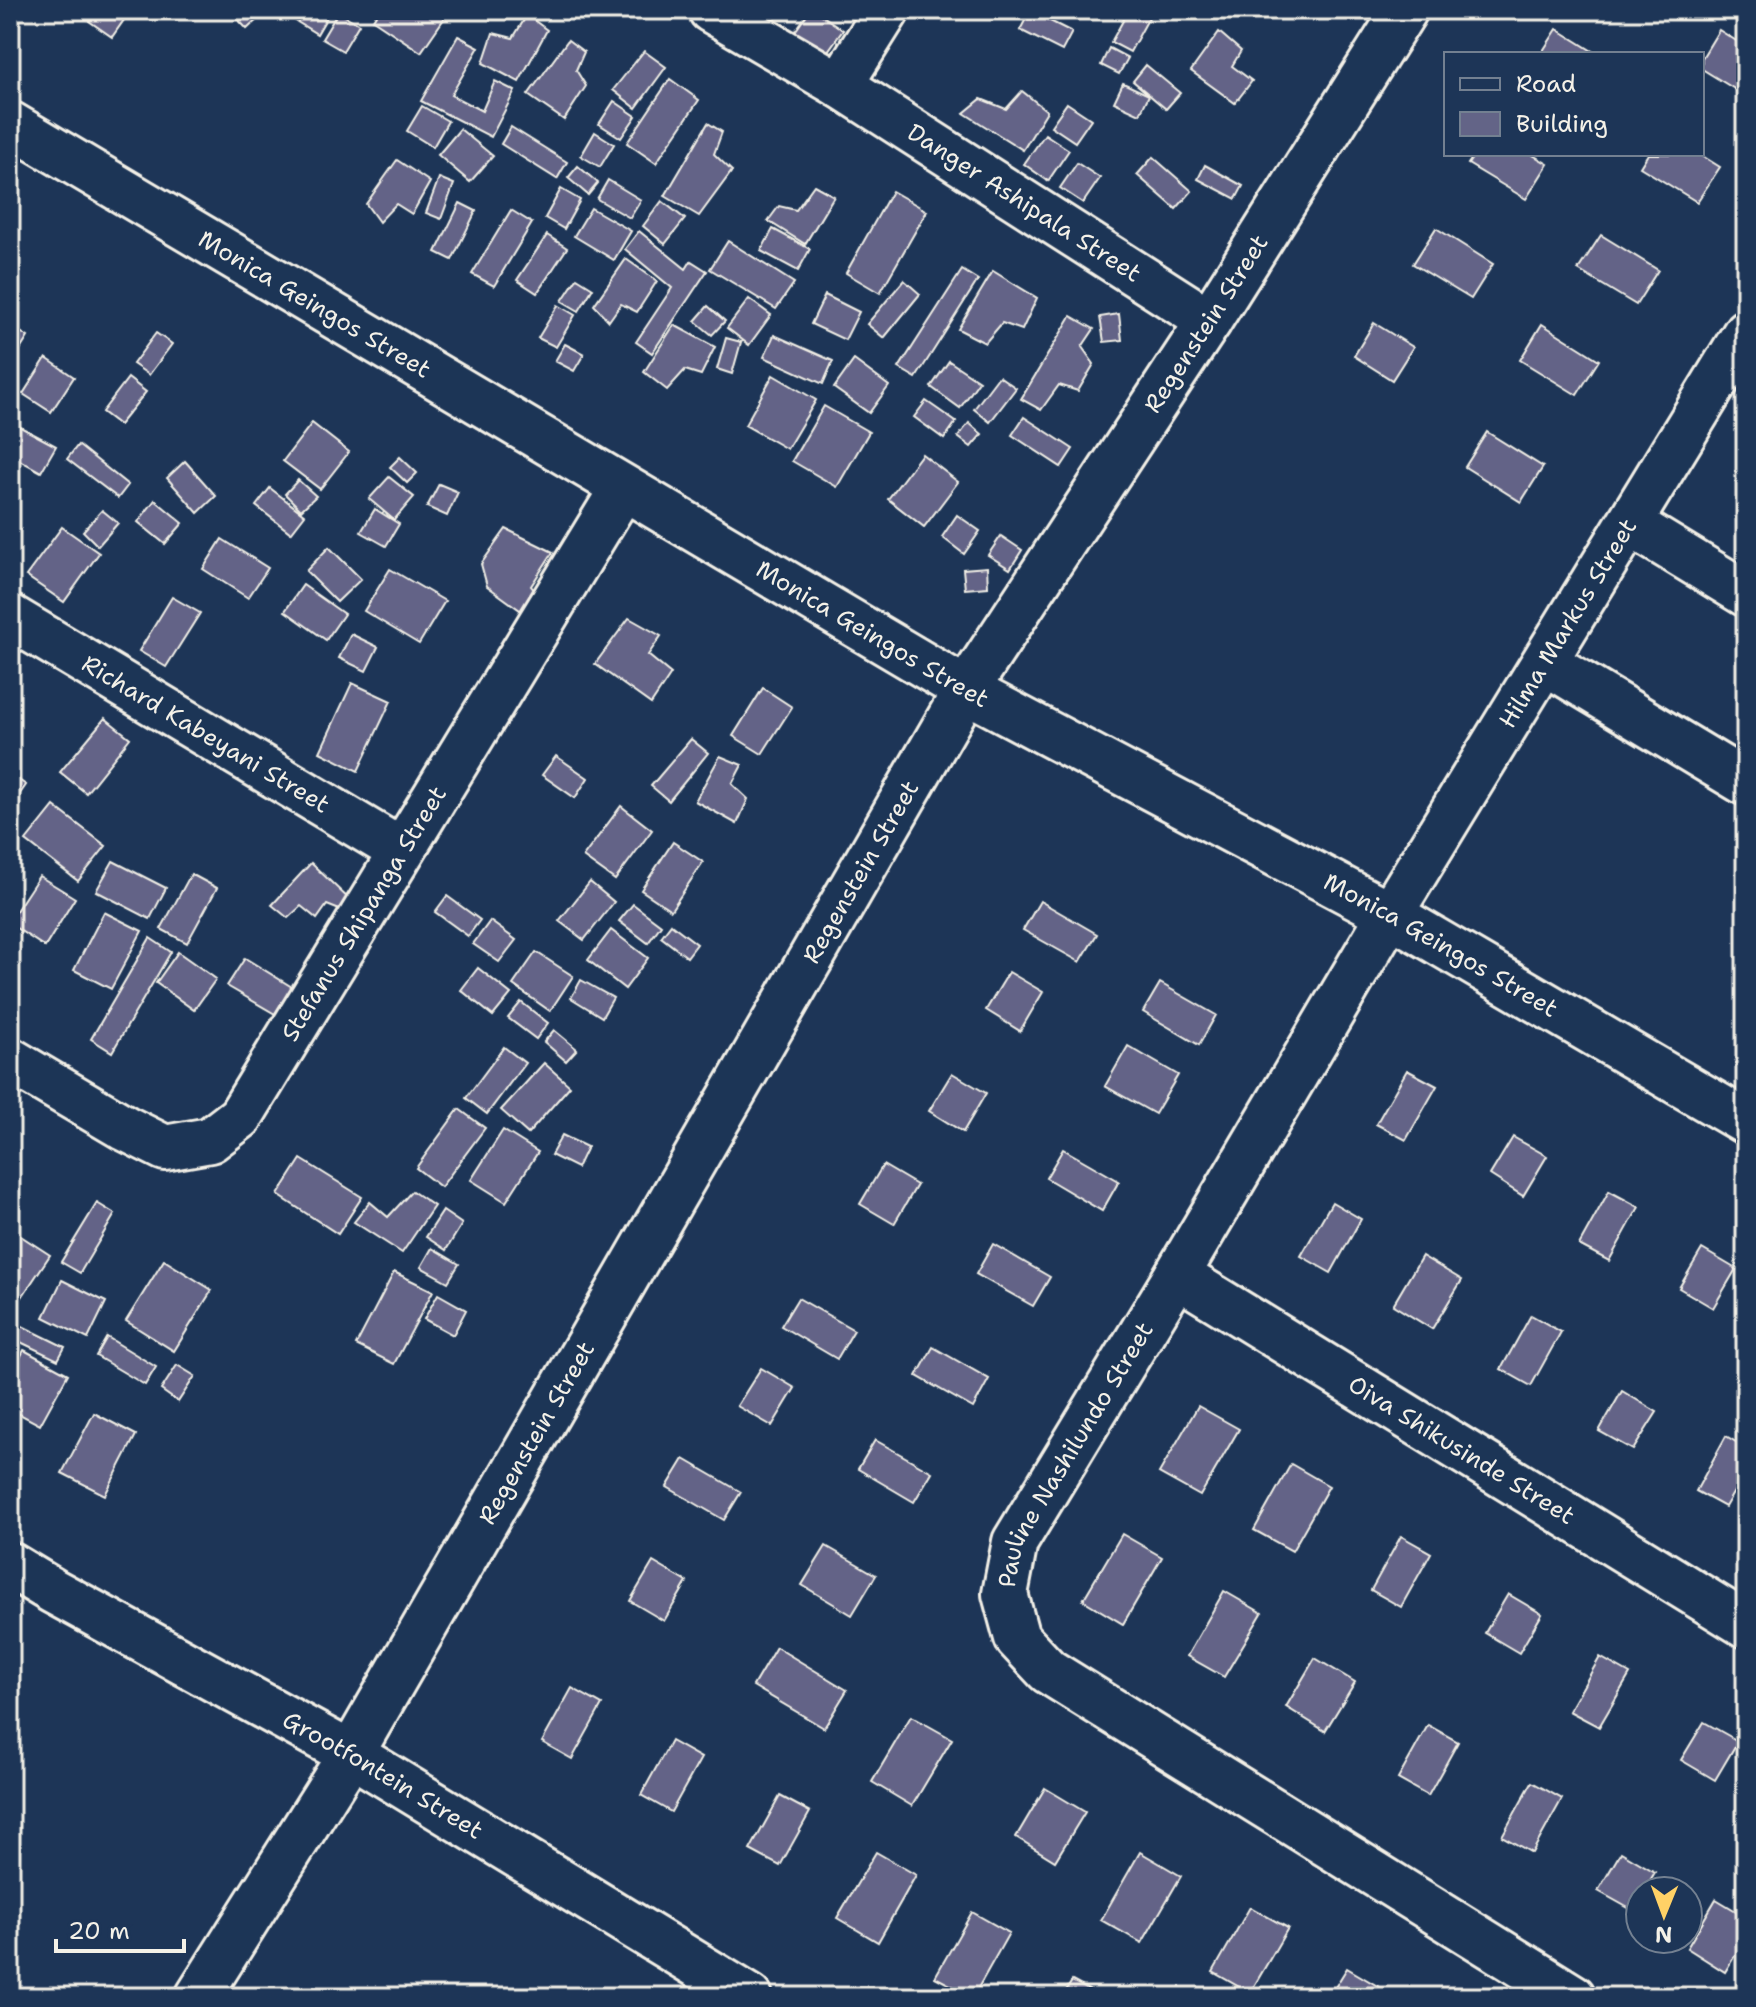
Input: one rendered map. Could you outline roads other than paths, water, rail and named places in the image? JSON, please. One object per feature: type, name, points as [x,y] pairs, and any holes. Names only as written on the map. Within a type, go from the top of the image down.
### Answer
[{"type":"street","name":"Danger Ashipala Street","points":[[711,10],[840,85],[1209,321]]},
{"type":"street","points":[[840,85],[887,10]]},
{"type":"street","name":"Regenstein Street","points":[[198,1997],[351,1754],[966,690],[1209,321],[1405,10]]},
{"type":"street","name":"Monica Geingos Street","points":[[10,124],[966,690],[1390,914],[1746,1122]]},
{"type":"street","name":"Hilma Markus Street","points":[[1390,914],[1746,332]]},
{"type":"street","name":"Stefanus Shipanga Street","points":[[10,1060],[165,1148],[210,1140],[240,1117],[623,488]]},
{"type":"street","points":[[1631,524],[1746,594]]},
{"type":"street","name":"Richard Kabeyani Street","points":[[10,617],[401,851]]},
{"type":"street","points":[[1545,662],[1746,783]]},
{"type":"street","name":"Pauline Nashilundo Street","points":[[1390,914],[1015,1542],[1005,1594],[1017,1638],[1048,1671],[1573,1997]]},
{"type":"street","name":"Oiva Shikusinde Street","points":[[1177,1275],[1746,1625]]},
{"type":"street","name":"Grootfontein Street","points":[[10,1565],[351,1754],[750,1997]]}]
